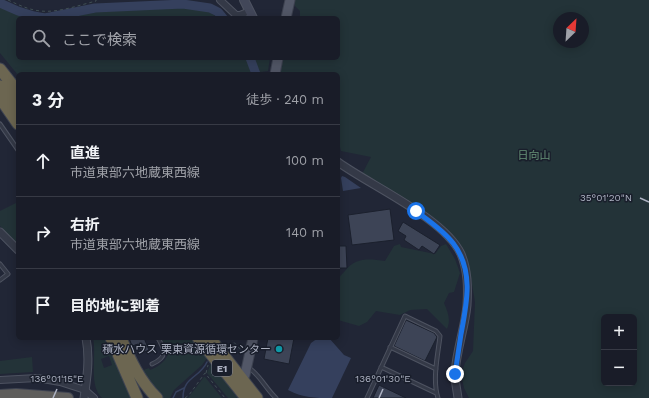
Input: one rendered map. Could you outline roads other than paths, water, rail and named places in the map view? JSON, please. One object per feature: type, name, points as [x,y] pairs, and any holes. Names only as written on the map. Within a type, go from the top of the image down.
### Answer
[{"type":"highway","points":[[0,60],[16,79]]},
{"type":"highway","points":[[0,69],[16,89]]},
{"type":"highway","points":[[0,86],[16,106]]},
{"type":"highway","points":[[0,98],[16,121]]},
{"type":"highway","points":[[112,340],[136,383],[157,398]]},
{"type":"highway","points":[[116,340],[136,383]]},
{"type":"highway","points":[[122,340],[130,361],[136,383]]},
{"type":"highway","points":[[126,340],[135,359],[136,383]]},
{"type":"highway","name":"E1","points":[[200,340],[246,398]]},
{"type":"highway","name":"E1","points":[[212,340],[257,398]]},
{"type":"highway","points":[[0,395],[24,394],[68,398]]},
{"type":"main road","points":[[244,0],[252,15]]},
{"type":"main road","points":[[286,16],[290,0]]},
{"type":"main road","points":[[275,72],[278,60]]},
{"type":"main road","points":[[246,371],[253,340]]},
{"type":"street","points":[[220,0],[236,15],[252,15]]},
{"type":"street","points":[[340,163],[416,211],[441,230],[453,243],[460,254],[466,270],[468,284],[466,309],[455,374],[458,398]]},
{"type":"street","points":[[0,232],[16,248]]},
{"type":"street","points":[[84,398],[88,356],[86,340]]},
{"type":"street","points":[[0,380],[37,378],[60,382],[85,390],[94,398]]},
{"type":"lane","points":[[0,124],[16,147]]},
{"type":"lane","points":[[0,264],[8,274],[0,280]]},
{"type":"lane","points":[[367,398],[405,316],[436,331],[440,336],[436,369],[436,393],[438,398]]},
{"type":"lane","points":[[152,364],[162,358],[164,354],[159,340]]},
{"type":"lane","points":[[390,347],[436,369]]},
{"type":"lane","points":[[381,367],[436,393]]},
{"type":"lane","points":[[246,371],[254,372],[268,392],[276,398]]},
{"type":"water","points":[[342,176],[345,177],[361,188],[343,191]]},
{"type":"water","points":[[315,340],[331,340],[344,355],[351,358],[332,398],[309,397],[299,395],[288,390],[311,343]]},
{"type":"waterway","points":[[0,3],[34,16]]},
{"type":"waterway","points":[[55,16],[95,8],[183,4],[210,8],[218,12],[221,16]]},
{"type":"waterway","points":[[251,60],[255,72]]},
{"type":"waterway","points":[[183,398],[186,385],[207,362]]},
{"type":"waterway","points":[[173,398],[176,392],[184,388]]},
{"type":"place","name":"積水ハウス 栗東資源循環センター","points":[[279,349]]},
{"type":"park label","name":"日向山","points":[[534,155]]}]
